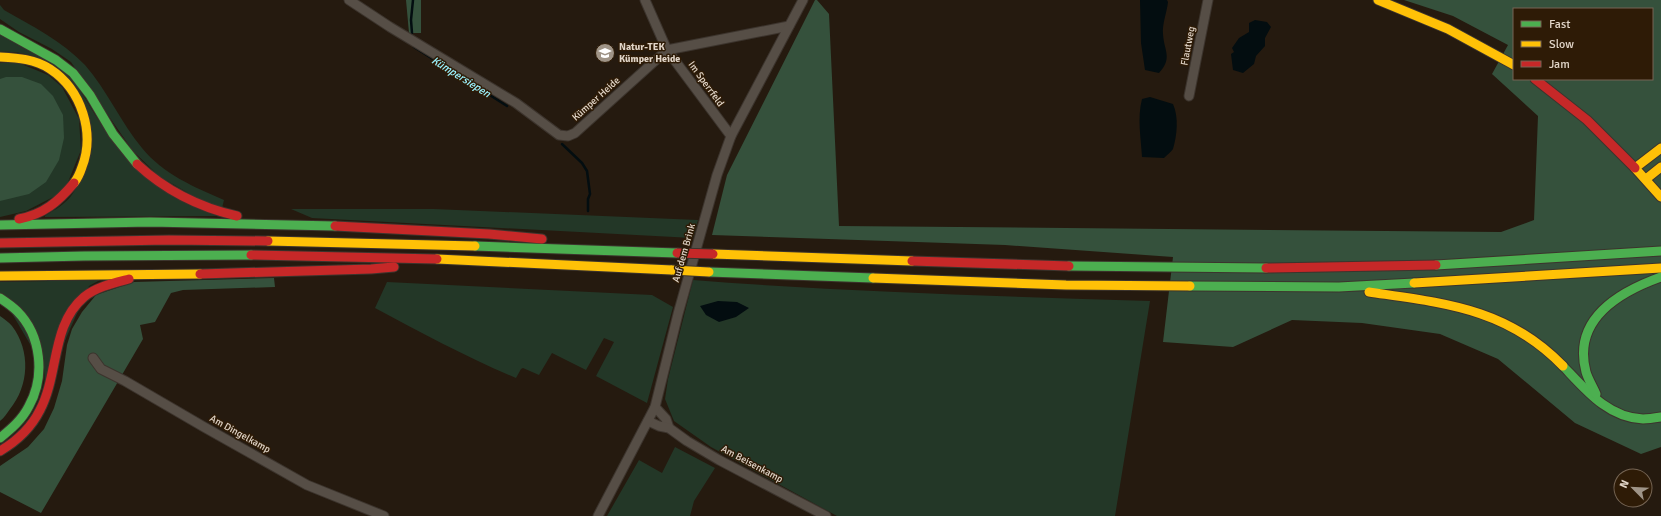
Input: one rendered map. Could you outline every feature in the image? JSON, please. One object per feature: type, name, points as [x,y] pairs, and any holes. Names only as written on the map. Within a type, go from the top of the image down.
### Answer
[{"type":"main road","points":[[1378,0],[1446,27],[1488,49],[1513,64]]},
{"type":"main road","points":[[0,29],[8,35],[50,56],[73,74],[83,86],[126,153],[146,174],[164,188],[183,199],[218,212],[294,224]]},
{"type":"main road","points":[[0,57],[28,59],[51,70],[61,78],[76,96],[81,105],[88,128],[88,141],[80,176],[64,196],[49,208],[22,219],[0,220]]},
{"type":"main road","points":[[1536,80],[1587,120],[1646,179],[1661,197]]},
{"type":"main road","points":[[1635,168],[1661,148]]},
{"type":"main road","points":[[1646,179],[1661,167]]},
{"type":"main road","points":[[0,225],[147,222],[294,224],[516,236],[550,240],[592,250]]},
{"type":"main road","points":[[0,243],[216,240],[388,243],[1115,267],[1326,268],[1478,263],[1661,251]]},
{"type":"main road","points":[[0,258],[318,256],[563,264],[709,272],[1074,285],[1339,287],[1498,279],[1661,268]]},
{"type":"main road","points":[[0,276],[188,274],[370,269],[451,260]]},
{"type":"main road","points":[[0,451],[19,438],[38,415],[49,387],[61,332],[68,316],[78,304],[91,292],[114,282],[188,274]]},
{"type":"main road","points":[[1602,403],[1591,386],[1583,361],[1583,350],[1586,337],[1592,324],[1603,308],[1613,299],[1637,285],[1661,277]]},
{"type":"main road","points":[[1339,287],[1416,298],[1445,304],[1494,319],[1520,330],[1536,341],[1551,354],[1586,392],[1624,416],[1641,420],[1661,417]]},
{"type":"main road","points":[[0,298],[12,306],[22,316],[29,328],[36,343],[40,370],[38,386],[32,403],[23,418],[8,433],[0,438]]},
{"type":"street","name":"Kümper Heide","points":[[349,0],[396,31],[516,103],[559,135],[568,136],[575,133],[668,50]]},
{"type":"street","name":"Im Sperrfeld","points":[[645,0],[668,50],[731,136]]},
{"type":"street","name":"Auf dem Brink","points":[[598,516],[655,407],[678,314],[717,175],[731,136],[803,0]]},
{"type":"street","name":"Flautweg","points":[[1189,96],[1208,0]]},
{"type":"street","points":[[668,50],[789,26]]},
{"type":"street","name":"Am Dingelkamp","points":[[93,358],[101,369],[125,381],[300,481],[384,516]]},
{"type":"street","name":"Am Beisenkamp","points":[[655,407],[666,419],[669,428]]},
{"type":"street","name":"Am Beisenkamp","points":[[648,421],[669,428],[687,441],[719,460],[826,516]]},
{"type":"green space","points":[[406,0],[421,0],[421,33],[409,33]]},
{"type":"green space","points":[[815,0],[817,0],[829,14],[839,226],[1501,232],[1534,220],[1538,116],[1492,74],[1508,45],[1453,16],[1404,0],[1661,0],[1661,447],[1641,454],[1575,423],[1498,359],[1440,334],[1362,323],[1292,320],[1233,347],[1163,342],[1173,257],[1005,245],[712,235],[727,175]]},
{"type":"green space","points":[[0,5],[4,10],[46,34],[76,56],[93,75],[127,128],[150,157],[180,179],[224,200],[222,208],[202,201],[159,176],[133,151],[71,62],[52,49],[19,32],[0,19]]},
{"type":"green space","points":[[0,34],[53,62],[61,68],[78,87],[98,119],[125,157],[151,181],[165,192],[181,201],[217,216],[45,217],[71,196],[85,172],[91,148],[90,123],[83,100],[69,80],[51,64],[27,55],[0,52]]},
{"type":"green space","points":[[0,63],[19,63],[48,75],[62,87],[79,119],[81,150],[68,182],[57,195],[26,211],[0,217]]},
{"type":"green space","points":[[6,77],[22,77],[41,84],[53,96],[63,115],[64,138],[59,160],[46,182],[29,194],[0,201],[0,79]]},
{"type":"green space","points":[[291,209],[434,209],[698,220],[693,238],[312,218]]},
{"type":"green space","points":[[274,278],[275,287],[183,290],[171,293],[155,322],[140,325],[143,339],[41,513],[0,492],[0,466],[28,447],[44,429],[54,408],[62,381],[67,345],[72,329],[82,312],[96,295],[134,282]]},
{"type":"green space","points":[[100,280],[89,286],[45,386],[44,368],[0,293],[0,282]]},
{"type":"green space","points":[[693,280],[864,291],[1150,301],[1115,516],[837,516],[711,447],[674,421],[665,399],[668,379]]},
{"type":"green space","points":[[387,282],[652,295],[673,307],[647,403],[596,376],[614,342],[604,338],[586,370],[552,353],[539,375],[523,368],[516,378],[463,354],[375,308]]},
{"type":"green space","points":[[0,316],[11,325],[18,336],[25,357],[25,368],[21,390],[16,400],[0,421]]},
{"type":"green space","points":[[675,447],[715,468],[694,501],[690,516],[607,516],[639,460],[662,473]]},
{"type":"shaded area","points":[[1140,0],[1167,0],[1168,2],[1163,30],[1167,59],[1159,73],[1145,70],[1141,43]]},
{"type":"shaded area","points":[[1255,20],[1267,22],[1271,27],[1265,38],[1265,46],[1256,56],[1254,64],[1243,73],[1233,70],[1231,54],[1234,52],[1232,48],[1239,38],[1249,32],[1249,23]]},
{"type":"shaded area","points":[[1150,97],[1173,104],[1175,109],[1177,126],[1173,149],[1164,158],[1142,157],[1140,113],[1142,99]]},
{"type":"shaded area","points":[[718,301],[737,302],[749,308],[736,317],[719,322],[706,315],[700,306]]},
{"type":"waterway","name":"Kümpersiepen","points":[[412,33],[411,20],[413,0]]},
{"type":"waterway","name":"Kümpersiepen","points":[[414,47],[507,106]]},
{"type":"waterway","name":"Kümpersiepen","points":[[562,144],[582,163],[587,171],[590,194],[588,199],[588,211]]},
{"type":"traffic: fast","points":[[0,29],[56,60],[73,73],[90,95],[113,134],[137,164]]},
{"type":"traffic: fast","points":[[0,225],[150,222],[335,226]]},
{"type":"traffic: fast","points":[[475,246],[677,253]]},
{"type":"traffic: fast","points":[[1436,265],[1661,251]]},
{"type":"traffic: fast","points":[[0,258],[251,255]]},
{"type":"traffic: fast","points":[[1069,266],[1266,268]]},
{"type":"traffic: fast","points":[[709,272],[873,278]]},
{"type":"traffic: fast","points":[[1596,394],[1586,372],[1583,353],[1586,337],[1593,323],[1602,310],[1615,300],[1645,283],[1661,277]]},
{"type":"traffic: fast","points":[[1190,286],[1339,287],[1414,283]]},
{"type":"traffic: fast","points":[[0,298],[17,311],[32,332],[36,344],[39,370],[34,395],[29,406],[16,424],[0,438]]},
{"type":"traffic: fast","points":[[1563,366],[1598,401],[1619,414],[1643,419],[1661,417]]},
{"type":"traffic: slow","points":[[1378,0],[1448,29],[1513,64]]},
{"type":"traffic: slow","points":[[0,57],[26,60],[38,63],[50,69],[61,78],[78,100],[83,113],[87,140],[86,154],[79,175],[74,183]]},
{"type":"traffic: slow","points":[[1661,148],[1635,168],[1661,197]]},
{"type":"traffic: slow","points":[[1646,179],[1661,167]]},
{"type":"traffic: slow","points":[[268,241],[475,246]]},
{"type":"traffic: slow","points":[[713,254],[912,261]]},
{"type":"traffic: slow","points":[[437,259],[672,270]]},
{"type":"traffic: slow","points":[[1414,283],[1661,268]]},
{"type":"traffic: slow","points":[[672,270],[709,272]]},
{"type":"traffic: slow","points":[[0,276],[200,274]]},
{"type":"traffic: slow","points":[[873,278],[1066,285],[1190,286]]},
{"type":"traffic: slow","points":[[1369,292],[1449,305],[1473,311],[1497,320],[1520,332],[1542,347],[1563,366]]},
{"type":"traffic: jam","points":[[1536,80],[1587,120],[1635,168]]},
{"type":"traffic: jam","points":[[137,164],[159,182],[183,197],[209,208],[237,216]]},
{"type":"traffic: jam","points":[[19,219],[36,214],[50,206],[74,183]]},
{"type":"traffic: jam","points":[[335,226],[489,234],[542,239]]},
{"type":"traffic: jam","points":[[0,243],[169,240],[268,241]]},
{"type":"traffic: jam","points":[[677,253],[713,254]]},
{"type":"traffic: jam","points":[[251,255],[437,259]]},
{"type":"traffic: jam","points":[[912,261],[1069,266]]},
{"type":"traffic: jam","points":[[1266,268],[1436,265]]},
{"type":"traffic: jam","points":[[200,274],[394,267]]},
{"type":"traffic: jam","points":[[0,451],[23,434],[40,410],[46,396],[61,336],[66,321],[73,308],[84,297],[94,291],[129,279]]},
{"type":"place","name":"Natur-TEK Kümper Heide","points":[[605,53]]}]
